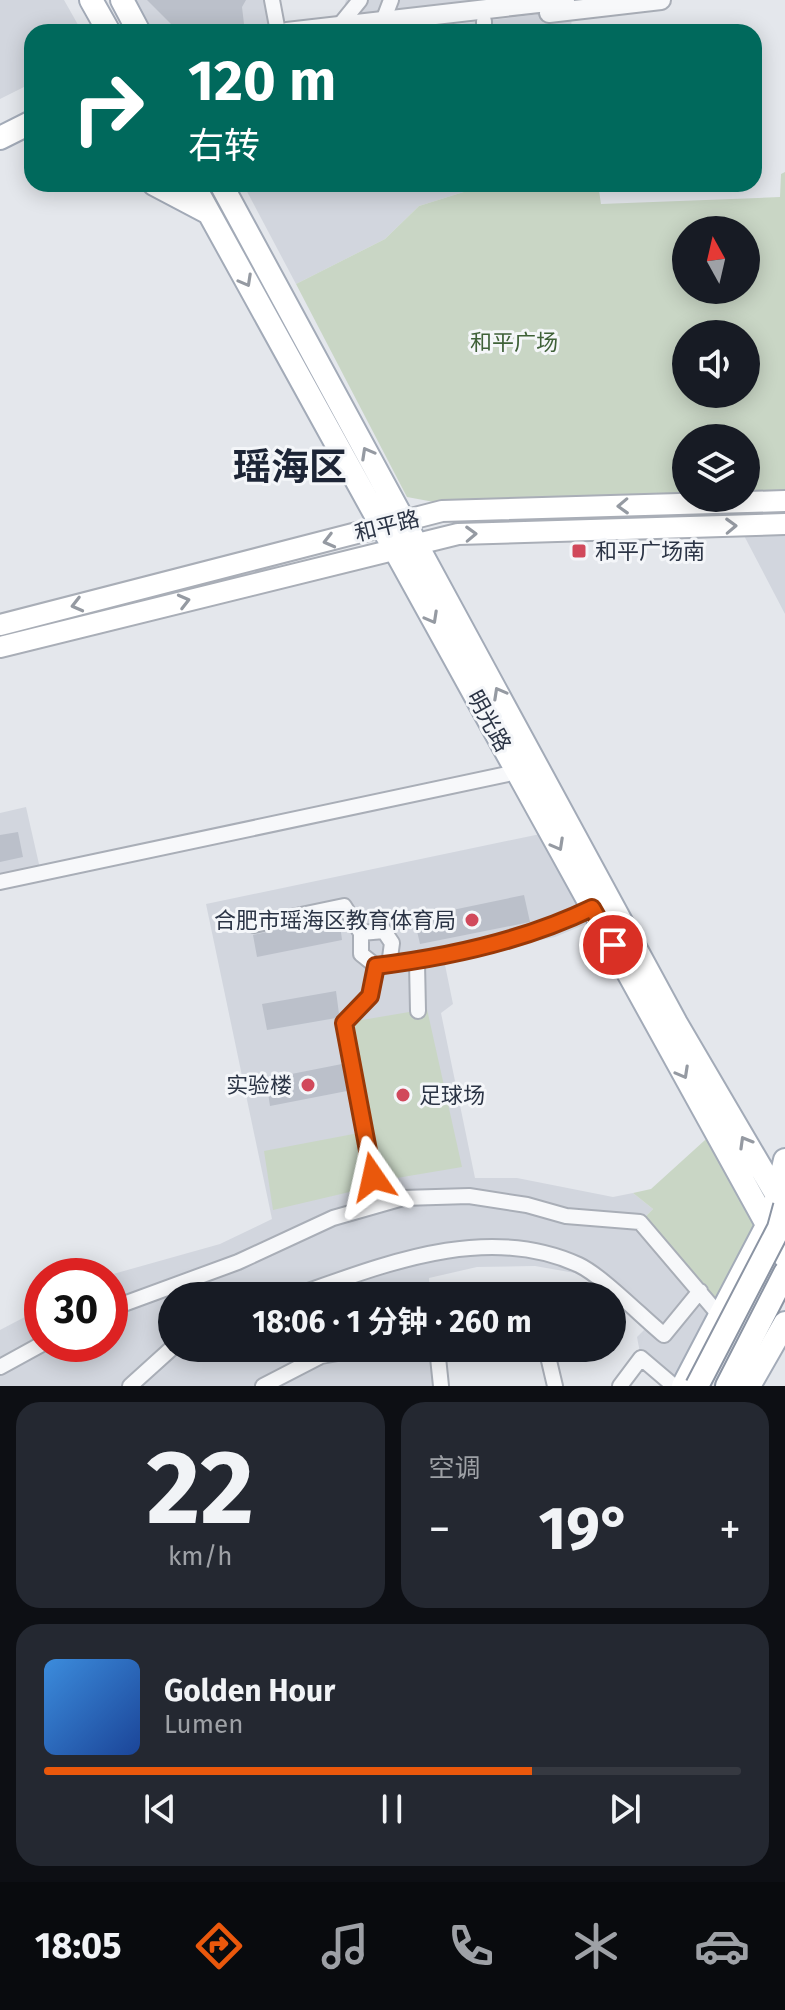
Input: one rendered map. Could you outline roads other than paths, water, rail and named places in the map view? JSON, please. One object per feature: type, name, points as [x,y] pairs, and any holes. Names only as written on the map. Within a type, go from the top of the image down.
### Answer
[{"type":"main road","points":[[91,0],[104,24]]},
{"type":"main road","points":[[122,0],[135,24]]},
{"type":"main road","points":[[0,122],[24,110]]},
{"type":"main road","points":[[0,138],[24,126]]},
{"type":"main road","points":[[169,192],[209,213]]},
{"type":"main road","name":"明光路","points":[[197,192],[785,1257]]},
{"type":"main road","name":"明光路","points":[[225,192],[676,1023],[782,1203]]},
{"type":"main road","name":"和平路","points":[[0,625],[442,511],[785,501]]},
{"type":"main road","name":"和平路","points":[[0,647],[458,534],[785,524]]},
{"type":"main road","points":[[697,1386],[779,1228],[785,1160]]},
{"type":"main road","points":[[683,1386],[782,1203]]},
{"type":"main road","points":[[727,1386],[785,1273]]},
{"type":"main road","points":[[749,1386],[785,1323]]},
{"type":"street","points":[[272,0],[276,24]]},
{"type":"street","points":[[341,24],[360,0]]},
{"type":"street","points":[[386,24],[391,0]]},
{"type":"street","points":[[405,24],[565,0]]},
{"type":"street","points":[[498,24],[661,0]]},
{"type":"street","points":[[0,882],[517,772]]},
{"type":"street","points":[[254,925],[344,906],[361,933],[361,954],[383,966],[417,963],[556,925],[592,908]]},
{"type":"street","points":[[361,933],[384,931],[392,943],[370,996],[344,1023],[373,1177]]},
{"type":"street","points":[[417,963],[418,1011]]},
{"type":"street","points":[[128,1302],[238,1262],[333,1218],[416,1198],[469,1196],[527,1205],[566,1216],[640,1222],[720,1316]]},
{"type":"street","points":[[334,1282],[449,1249],[514,1248],[580,1266],[599,1282]]},
{"type":"street","points":[[626,1304],[664,1335],[700,1291]]},
{"type":"street","points":[[0,1367],[24,1354]]},
{"type":"street","points":[[620,1386],[641,1358],[674,1386]]},
{"type":"street","points":[[130,1386],[158,1361]]},
{"type":"street","points":[[263,1386],[309,1362]]},
{"type":"street","points":[[438,1362],[441,1386]]},
{"type":"street","points":[[549,1362],[555,1386]]},
{"type":"place","name":"和平广场南","points":[[579,551]]},
{"type":"place","name":"合肥市瑶海区教育体育局","points":[[472,920]]},
{"type":"place","name":"实验楼","points":[[308,1085]]},
{"type":"place","name":"足球场","points":[[403,1095]]},
{"type":"district","name":"瑶海区","points":[[290,467]]},
{"type":"park label","name":"和平广场","points":[[514,342]]}]
